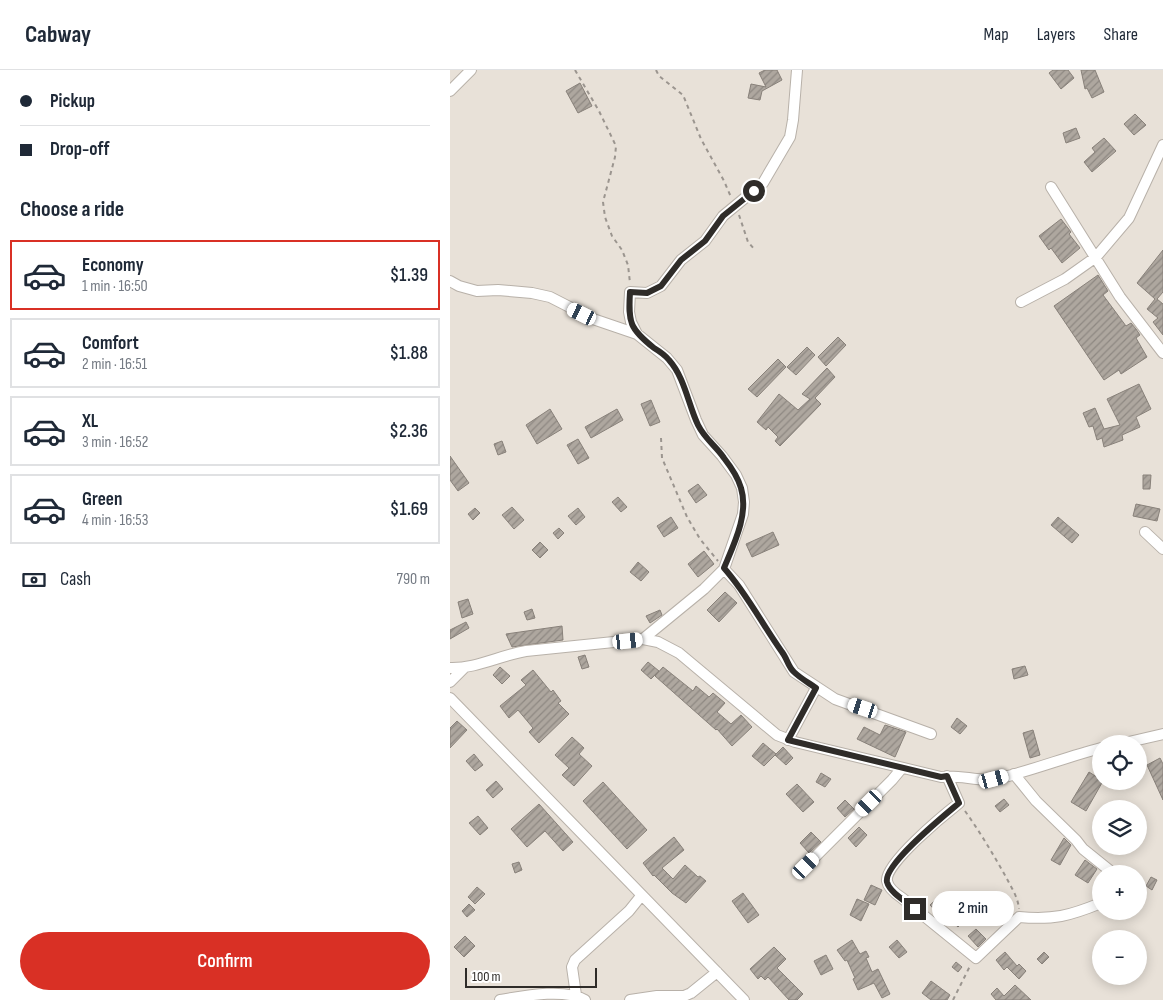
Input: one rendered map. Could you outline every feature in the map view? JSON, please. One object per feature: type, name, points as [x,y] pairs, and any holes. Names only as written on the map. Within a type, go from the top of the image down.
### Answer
[{"type":"street","points":[[450,91],[471,70]]},
{"type":"street","points":[[637,334],[631,322],[629,312],[630,292],[647,293],[661,286],[681,260],[705,241],[723,216],[762,183],[790,137],[794,120],[797,70]]},
{"type":"street","points":[[1021,302],[1065,279],[1096,257],[1128,218],[1163,145]]},
{"type":"street","points":[[1051,187],[1120,297],[1163,353]]},
{"type":"street","points":[[450,281],[459,286],[477,290],[532,293],[550,297],[593,319],[637,334],[668,358],[677,370],[703,435],[736,475],[742,488],[743,514],[724,568],[704,589],[643,639]]},
{"type":"street","points":[[1145,532],[1163,549]]},
{"type":"street","points":[[724,568],[739,585],[794,672],[816,688],[835,698],[931,734]]},
{"type":"street","points":[[450,668],[464,668],[508,654],[526,651],[643,639],[658,642],[679,653],[777,735],[788,740],[941,777],[970,779],[994,779],[1092,751]]},
{"type":"street","points":[[450,682],[464,668]]},
{"type":"street","points":[[788,740],[816,688]]},
{"type":"street","points":[[450,698],[744,1000]]},
{"type":"street","points":[[1147,738],[1163,734]]},
{"type":"street","points":[[806,866],[902,768]]},
{"type":"street","points":[[1014,774],[1036,801],[1076,840],[1083,850],[1102,865]]},
{"type":"street","points":[[947,776],[959,803],[893,864],[887,881],[890,888],[976,958],[1019,916],[1044,919],[1065,916],[1092,906]]},
{"type":"street","points":[[500,1000],[529,995],[581,997],[572,966],[575,960],[629,911],[641,896]]},
{"type":"street","points":[[630,1000],[657,996],[684,996],[717,972]]},
{"type":"path","points":[[575,70],[613,137],[616,146],[615,157],[602,202],[612,236],[622,250],[628,265],[630,292]]},
{"type":"path","points":[[656,70],[663,80],[683,96],[701,139],[724,181],[742,222],[748,242],[754,250]]},
{"type":"path","points":[[661,438],[662,458],[687,516],[700,539],[724,568]]},
{"type":"path","points":[[959,803],[982,834],[1016,897],[1019,916]]},
{"type":"path","points":[[953,1000],[962,979],[976,958]]},
{"type":"building","points":[[765,70],[777,70],[782,80],[762,91],[760,100],[748,98],[751,84],[766,87],[759,73]]},
{"type":"building","points":[[1053,70],[1068,70],[1074,78],[1061,89],[1049,73]]},
{"type":"building","points":[[1081,70],[1095,70],[1104,92],[1092,98],[1087,88],[1085,89]]},
{"type":"building","points":[[580,83],[592,106],[578,113],[566,91]]},
{"type":"building","points":[[1135,114],[1146,125],[1134,135],[1124,124]]},
{"type":"building","points":[[1076,128],[1080,138],[1066,143],[1063,133]]},
{"type":"building","points":[[1104,138],[1116,151],[1092,172],[1084,162],[1095,152],[1092,148]]},
{"type":"building","points":[[1061,219],[1071,232],[1069,234],[1080,248],[1062,263],[1039,236]]},
{"type":"building","points":[[1163,250],[1163,292],[1157,299],[1163,304],[1163,335],[1153,322],[1158,318],[1147,309],[1155,299],[1137,283]]},
{"type":"building","points":[[1098,275],[1108,291],[1103,295],[1126,326],[1131,323],[1136,329],[1140,335],[1136,338],[1147,357],[1121,374],[1119,370],[1104,380],[1054,306]]},
{"type":"building","points":[[838,337],[846,345],[826,366],[818,357]]},
{"type":"building","points":[[807,347],[815,355],[796,375],[787,367]]},
{"type":"building","points":[[778,359],[786,367],[757,397],[748,389]]},
{"type":"building","points":[[827,368],[835,377],[815,398],[821,404],[780,446],[775,441],[778,437],[768,427],[766,430],[757,422],[779,394],[798,410],[810,399],[802,394]]},
{"type":"building","points":[[1139,384],[1151,409],[1136,417],[1140,427],[1122,435],[1123,440],[1104,447],[1102,438],[1097,440],[1093,426],[1089,427],[1083,413],[1095,408],[1104,429],[1120,425],[1107,399]]},
{"type":"building","points":[[651,400],[660,422],[650,426],[641,404]]},
{"type":"building","points":[[550,409],[562,429],[537,444],[526,425]]},
{"type":"building","points":[[617,409],[623,420],[591,438],[585,427]]},
{"type":"building","points":[[578,439],[589,458],[578,464],[567,445]]},
{"type":"building","points":[[502,441],[506,452],[498,455],[494,444]]},
{"type":"building","points":[[450,456],[469,483],[458,491],[450,480]]},
{"type":"building","points":[[1143,475],[1151,475],[1150,489],[1143,489]]},
{"type":"building","points":[[698,484],[707,495],[696,503],[688,491]]},
{"type":"building","points":[[618,497],[627,507],[621,512],[612,502]]},
{"type":"building","points":[[1136,504],[1160,509],[1157,521],[1133,516]]},
{"type":"building","points":[[512,507],[524,520],[514,529],[502,515]]},
{"type":"building","points":[[475,508],[480,513],[473,520],[468,514]]},
{"type":"building","points":[[578,508],[585,517],[576,525],[568,516]]},
{"type":"building","points":[[671,517],[678,528],[664,537],[657,526]]},
{"type":"building","points":[[1058,517],[1079,535],[1072,543],[1051,525]]},
{"type":"building","points":[[559,528],[564,533],[558,539],[553,533]]},
{"type":"building","points":[[773,532],[779,545],[752,557],[746,544]]},
{"type":"building","points":[[540,542],[548,550],[540,558],[532,550]]},
{"type":"building","points":[[704,551],[714,564],[698,577],[688,564]]},
{"type":"building","points":[[638,562],[649,572],[641,581],[630,572]]},
{"type":"building","points":[[725,592],[737,603],[719,622],[707,610]]},
{"type":"building","points":[[468,599],[473,614],[462,618],[458,602]]},
{"type":"building","points":[[532,609],[535,618],[527,620],[524,612]]},
{"type":"building","points":[[660,610],[662,615],[650,623],[646,616]]},
{"type":"building","points":[[466,622],[469,628],[450,639],[450,630]]},
{"type":"building","points":[[562,626],[563,640],[512,647],[506,634]]},
{"type":"building","points":[[585,655],[589,667],[582,669],[578,657]]},
{"type":"building","points":[[648,662],[659,671],[651,679],[641,670]]},
{"type":"building","points":[[1025,666],[1028,675],[1014,679],[1012,669]]},
{"type":"building","points":[[500,667],[510,676],[502,684],[493,675]]},
{"type":"building","points":[[663,667],[693,691],[696,686],[709,697],[713,693],[725,703],[717,712],[731,724],[741,715],[752,727],[732,746],[717,729],[655,676]]},
{"type":"building","points":[[533,670],[551,692],[553,690],[561,701],[558,703],[569,714],[539,743],[529,732],[533,728],[518,710],[509,718],[500,706],[526,685],[521,680]]},
{"type":"building","points":[[957,718],[967,726],[960,734],[951,727]]},
{"type":"building","points":[[457,721],[467,730],[450,748],[450,728]]},
{"type":"building","points":[[885,725],[906,732],[895,757],[857,739],[864,727],[880,735]]},
{"type":"building","points":[[1033,730],[1040,755],[1030,758],[1023,733]]},
{"type":"building","points":[[572,737],[584,748],[579,754],[592,766],[574,786],[562,775],[569,768],[555,755]]},
{"type":"building","points":[[763,743],[776,754],[764,766],[752,756]]},
{"type":"building","points":[[783,747],[793,758],[786,765],[775,755]]},
{"type":"building","points":[[474,754],[483,765],[475,771],[466,761]]},
{"type":"building","points":[[1160,758],[1163,764],[1163,800],[1147,765]]},
{"type":"building","points":[[1089,772],[1092,774],[1092,790],[1098,790],[1086,811],[1071,802]]},
{"type":"building","points":[[821,773],[831,779],[825,787],[816,782]]},
{"type":"building","points":[[496,781],[503,789],[493,798],[486,790]]},
{"type":"building","points":[[603,782],[647,830],[627,849],[583,801]]},
{"type":"building","points":[[797,784],[814,802],[803,812],[786,794]]},
{"type":"building","points":[[1004,799],[1009,805],[1000,812],[995,806]]},
{"type":"building","points":[[845,800],[854,809],[845,817],[837,808]]},
{"type":"building","points":[[539,804],[573,842],[563,851],[545,831],[527,847],[511,829]]},
{"type":"building","points":[[478,816],[488,828],[480,835],[469,823]]},
{"type":"building","points":[[859,827],[867,835],[856,847],[848,838]]},
{"type":"building","points":[[811,832],[821,842],[809,853],[800,843]]},
{"type":"building","points":[[674,837],[684,850],[662,868],[673,879],[685,865],[698,877],[700,876],[706,881],[686,903],[653,876],[643,863]]},
{"type":"building","points":[[1064,838],[1071,845],[1060,865],[1051,860]]},
{"type":"building","points":[[1085,860],[1092,865],[1092,877],[1088,883],[1075,875]]},
{"type":"building","points":[[519,862],[522,870],[515,873],[512,864]]},
{"type":"building","points":[[1151,877],[1157,880],[1152,890],[1147,887]]},
{"type":"building","points":[[871,885],[882,890],[875,905],[864,900]]},
{"type":"building","points":[[477,887],[485,894],[475,904],[468,897]]},
{"type":"building","points":[[743,893],[759,915],[748,923],[732,901]]},
{"type":"building","points":[[941,895],[966,919],[958,927],[945,915],[942,918],[930,905]]},
{"type":"building","points":[[857,899],[869,904],[861,921],[850,915]]},
{"type":"building","points":[[469,904],[475,910],[467,917],[462,911]]},
{"type":"building","points":[[976,929],[986,939],[978,947],[968,936]]},
{"type":"building","points":[[465,936],[475,946],[464,957],[454,947]]},
{"type":"building","points":[[852,940],[860,954],[866,951],[869,957],[866,958],[872,972],[878,969],[890,994],[882,998],[874,983],[858,990],[847,960],[845,961],[837,950]]},
{"type":"building","points":[[897,940],[907,952],[899,958],[889,947]]},
{"type":"building","points":[[774,947],[786,959],[777,968],[803,994],[797,1000],[789,1000],[768,977],[765,980],[761,976],[758,979],[750,969]]},
{"type":"building","points":[[1005,952],[1017,966],[1019,964],[1026,971],[1019,979],[1007,967],[1004,970],[996,960]]},
{"type":"building","points":[[1044,952],[1049,957],[1042,964],[1037,959]]},
{"type":"building","points":[[826,955],[833,969],[821,975],[814,961]]},
{"type":"building","points":[[956,962],[962,967],[958,972],[952,967]]},
{"type":"building","points":[[931,981],[950,995],[947,1000],[931,1000],[922,993]]},
{"type":"building","points":[[1015,985],[1031,1000],[996,1000],[991,994],[997,988],[1004,996]]},
{"type":"route","points":[[754,191],[723,216],[705,241],[681,260],[661,286],[647,293],[630,292],[629,312],[631,322],[637,334],[668,358],[677,370],[703,435],[736,475],[742,488],[743,514],[724,568],[739,585],[766,630],[785,656],[789,666],[816,688],[788,740],[941,777],[947,776],[959,803],[893,864],[888,875],[887,881],[890,888],[915,909]]}]
